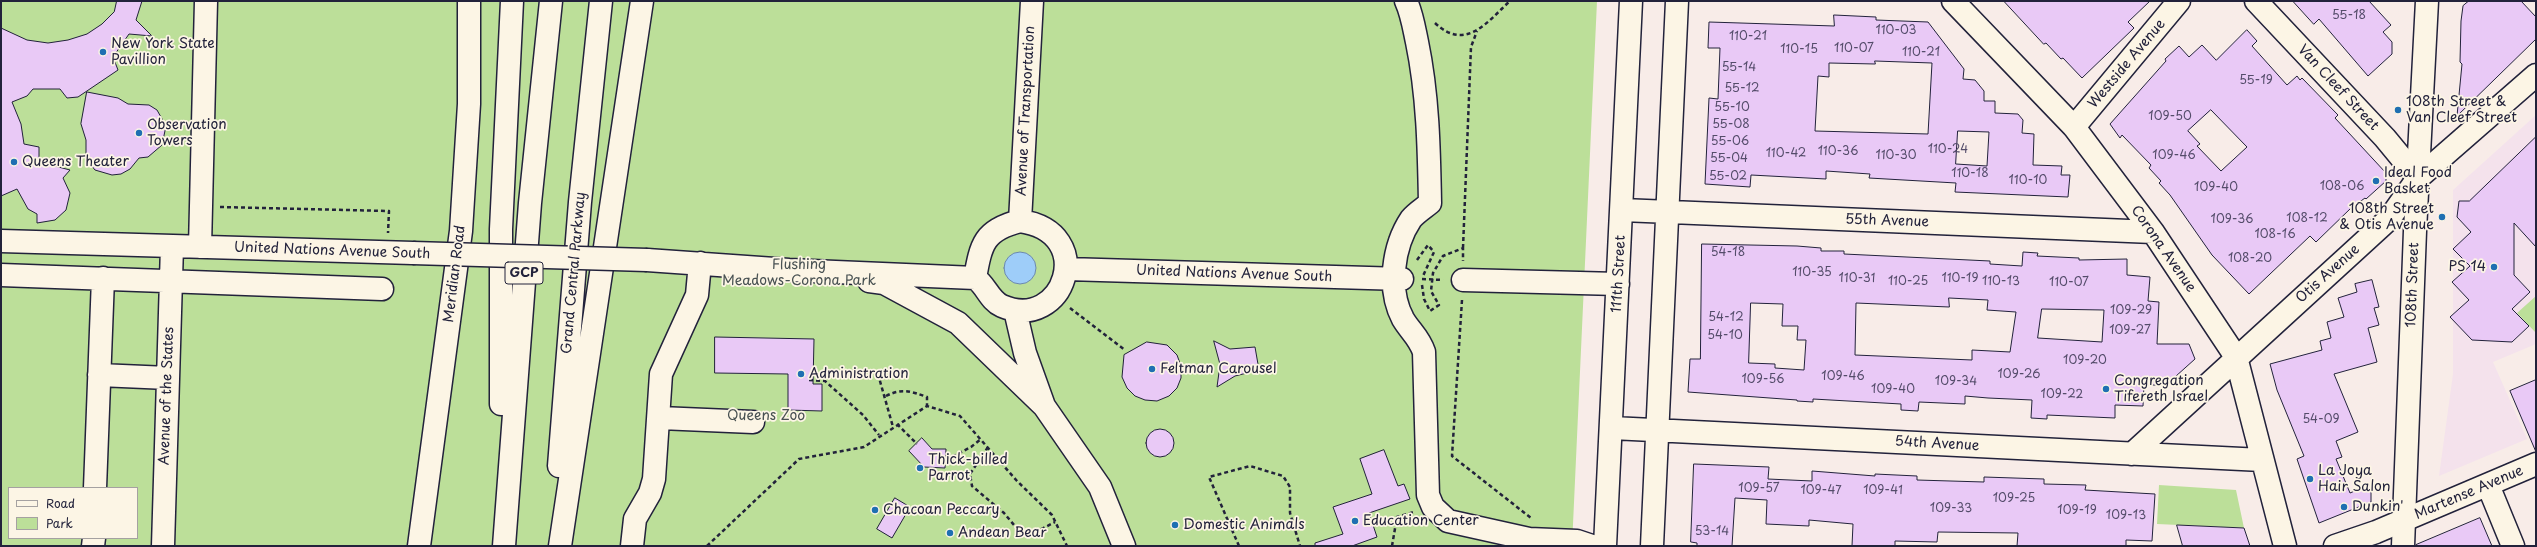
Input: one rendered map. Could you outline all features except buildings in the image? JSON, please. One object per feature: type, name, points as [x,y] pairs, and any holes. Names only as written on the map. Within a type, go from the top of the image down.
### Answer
[{"type":"main road","points":[[200,247],[206,1]]},
{"type":"main road","name":"Meridian Road","points":[[419,546],[461,231],[469,104],[469,1]]},
{"type":"main road","points":[[500,546],[502,230],[512,1]]},
{"type":"main road","name":"GCP","points":[[504,546],[529,218],[551,1]]},
{"type":"main road","name":"Grand Central Parkway","points":[[554,546],[571,304],[601,1]]},
{"type":"main road","points":[[560,546],[642,1]]},
{"type":"main road","name":"Avenue of Transportation","points":[[1020,221],[1032,1]]},
{"type":"main road","points":[[1406,1],[1411,11],[1423,70],[1429,146],[1430,203],[1412,218],[1402,236],[1407,279],[1403,319],[1419,339],[1424,352],[1428,495],[1432,507],[1448,521],[1529,539],[1584,544]]},
{"type":"main road","name":"111th Street","points":[[1605,546],[1612,428],[1631,1]]},
{"type":"main road","points":[[1652,546],[1677,1]]},
{"type":"main road","name":"Corona Avenue","points":[[1953,1],[2074,127],[2153,232],[2236,357],[2262,460],[2287,545]]},
{"type":"main road","name":"Westside Avenue","points":[[2074,127],[2179,1]]},
{"type":"main road","name":"Van Cleef Street","points":[[2256,1],[2379,132],[2418,178]]},
{"type":"main road","name":"108th Street","points":[[2403,546],[2418,178],[2427,1]]},
{"type":"main road","name":"Otis Avenue","points":[[2132,454],[2236,357],[2389,219],[2418,178],[2536,75]]},
{"type":"main road","name":"55th Avenue","points":[[1622,210],[2153,232]]},
{"type":"main road","points":[[1020,221],[1036,223],[1052,233],[1062,245],[1067,269],[1063,284],[1050,301],[1036,308],[1015,310],[1001,305],[987,294],[975,278],[980,249],[989,234],[1002,225],[1020,221]]},
{"type":"main road","name":"United Nations Avenue South","points":[[1,241],[647,260],[789,270],[975,278]]},
{"type":"main road","name":"Avenue of the States","points":[[163,546],[172,246]]},
{"type":"main road","points":[[632,546],[635,519],[650,494],[654,479],[660,418],[661,374],[698,295],[700,264]]},
{"type":"main road","name":"United Nations Avenue South","points":[[1067,269],[1407,279]]},
{"type":"main road","points":[[789,270],[884,283],[958,323],[1044,406],[1100,487],[1124,546]]},
{"type":"main road","points":[[1,275],[382,289]]},
{"type":"main road","points":[[95,487],[103,278]]},
{"type":"main road","points":[[1463,280],[1618,284]]},
{"type":"main road","points":[[1015,310],[1025,353],[1044,406]]},
{"type":"main road","points":[[99,375],[168,378]]},
{"type":"main road","points":[[660,418],[753,422]]},
{"type":"main road","name":"54th Avenue","points":[[1612,428],[2262,460]]},
{"type":"main road","name":"Martense Avenue","points":[[2334,546],[2404,521],[2536,464]]},
{"type":"main road","points":[[2488,485],[2514,546]]},
{"type":"path","points":[[1432,21],[1444,32],[1460,36],[1477,31],[1510,1]]},
{"type":"path","points":[[1477,31],[1471,47],[1463,280],[1452,456],[1535,521]]},
{"type":"path","points":[[202,206],[389,212]]},
{"type":"path","points":[[1428,245],[1434,252],[1425,268],[1407,279],[1418,258],[1428,245]]},
{"type":"path","points":[[1407,279],[1424,299],[1430,311],[1439,305],[1431,291],[1433,273],[1443,256],[1463,248]]},
{"type":"path","points":[[1407,279],[1463,280]]},
{"type":"path","points":[[1054,296],[1125,350]]},
{"type":"path","points":[[878,374],[886,396],[893,427]]},
{"type":"path","points":[[809,380],[825,381],[863,415],[879,435]]},
{"type":"path","points":[[886,396],[898,390],[915,392],[927,397],[927,406]]},
{"type":"path","points":[[707,546],[799,459],[864,447],[879,435],[927,406],[960,416],[1017,481],[1052,515],[1067,546]]},
{"type":"path","points":[[897,424],[917,444]]},
{"type":"path","points":[[946,460],[971,448],[981,439]]},
{"type":"path","points":[[988,447],[970,474],[972,486],[1004,513],[1019,531],[1034,533],[1055,522]]},
{"type":"path","points":[[1239,546],[1209,477],[1250,466],[1283,476],[1290,487],[1290,513],[1300,546]]},
{"type":"path","points":[[1392,546],[1397,517],[1432,507]]},
{"type":"shaded area","name":"PS 14","points":[[2536,115],[2536,344],[2493,362],[2527,439],[2439,476],[2453,374],[2453,190]]},
{"type":"green space","name":"Flushing Meadows-Corona Park","points":[[1,1],[1597,1],[1572,546],[1,546]]},
{"type":"green space","points":[[2536,296],[2536,333],[2517,313]]},
{"type":"green space","points":[[2159,485],[2236,490],[2244,528],[2157,524]]},
{"type":"water","points":[[1023,252],[1029,254],[1034,259],[1036,268],[1034,277],[1029,282],[1017,284],[1011,282],[1006,277],[1004,265],[1006,259],[1011,254]]},
{"type":"place","name":"New York State Pavillion","points":[[103,52]]},
{"type":"place","name":"108th Street & Van Cleef Street","points":[[2398,110]]},
{"type":"place","name":"Observation Towers","points":[[139,133]]},
{"type":"place","name":"Queens Theater","points":[[14,162]]},
{"type":"place","name":"Ideal Food Basket","points":[[2376,181]]},
{"type":"place","name":"108th Street & Otis Avenue","points":[[2442,217]]},
{"type":"place","name":"PS 14","points":[[2494,267]]},
{"type":"place","name":"Feltman Carousel","points":[[1152,369]]},
{"type":"place","name":"Administration","points":[[801,374]]},
{"type":"place","name":"Congregation Tifereth Israel","points":[[2106,389]]},
{"type":"place","name":"Thick-billed Parrot","points":[[920,468]]},
{"type":"place","name":"La Joya Hair Salon","points":[[2310,479]]},
{"type":"place","name":"Dunkin'","points":[[2344,507]]},
{"type":"place","name":"Chacoan Peccary","points":[[875,510]]},
{"type":"place","name":"Education Center","points":[[1355,521]]},
{"type":"place","name":"Domestic Animals","points":[[1175,525]]},
{"type":"place","name":"Andean Bear","points":[[950,533]]},
{"type":"park label","name":"Queens Zoo","points":[[766,416]]}]
